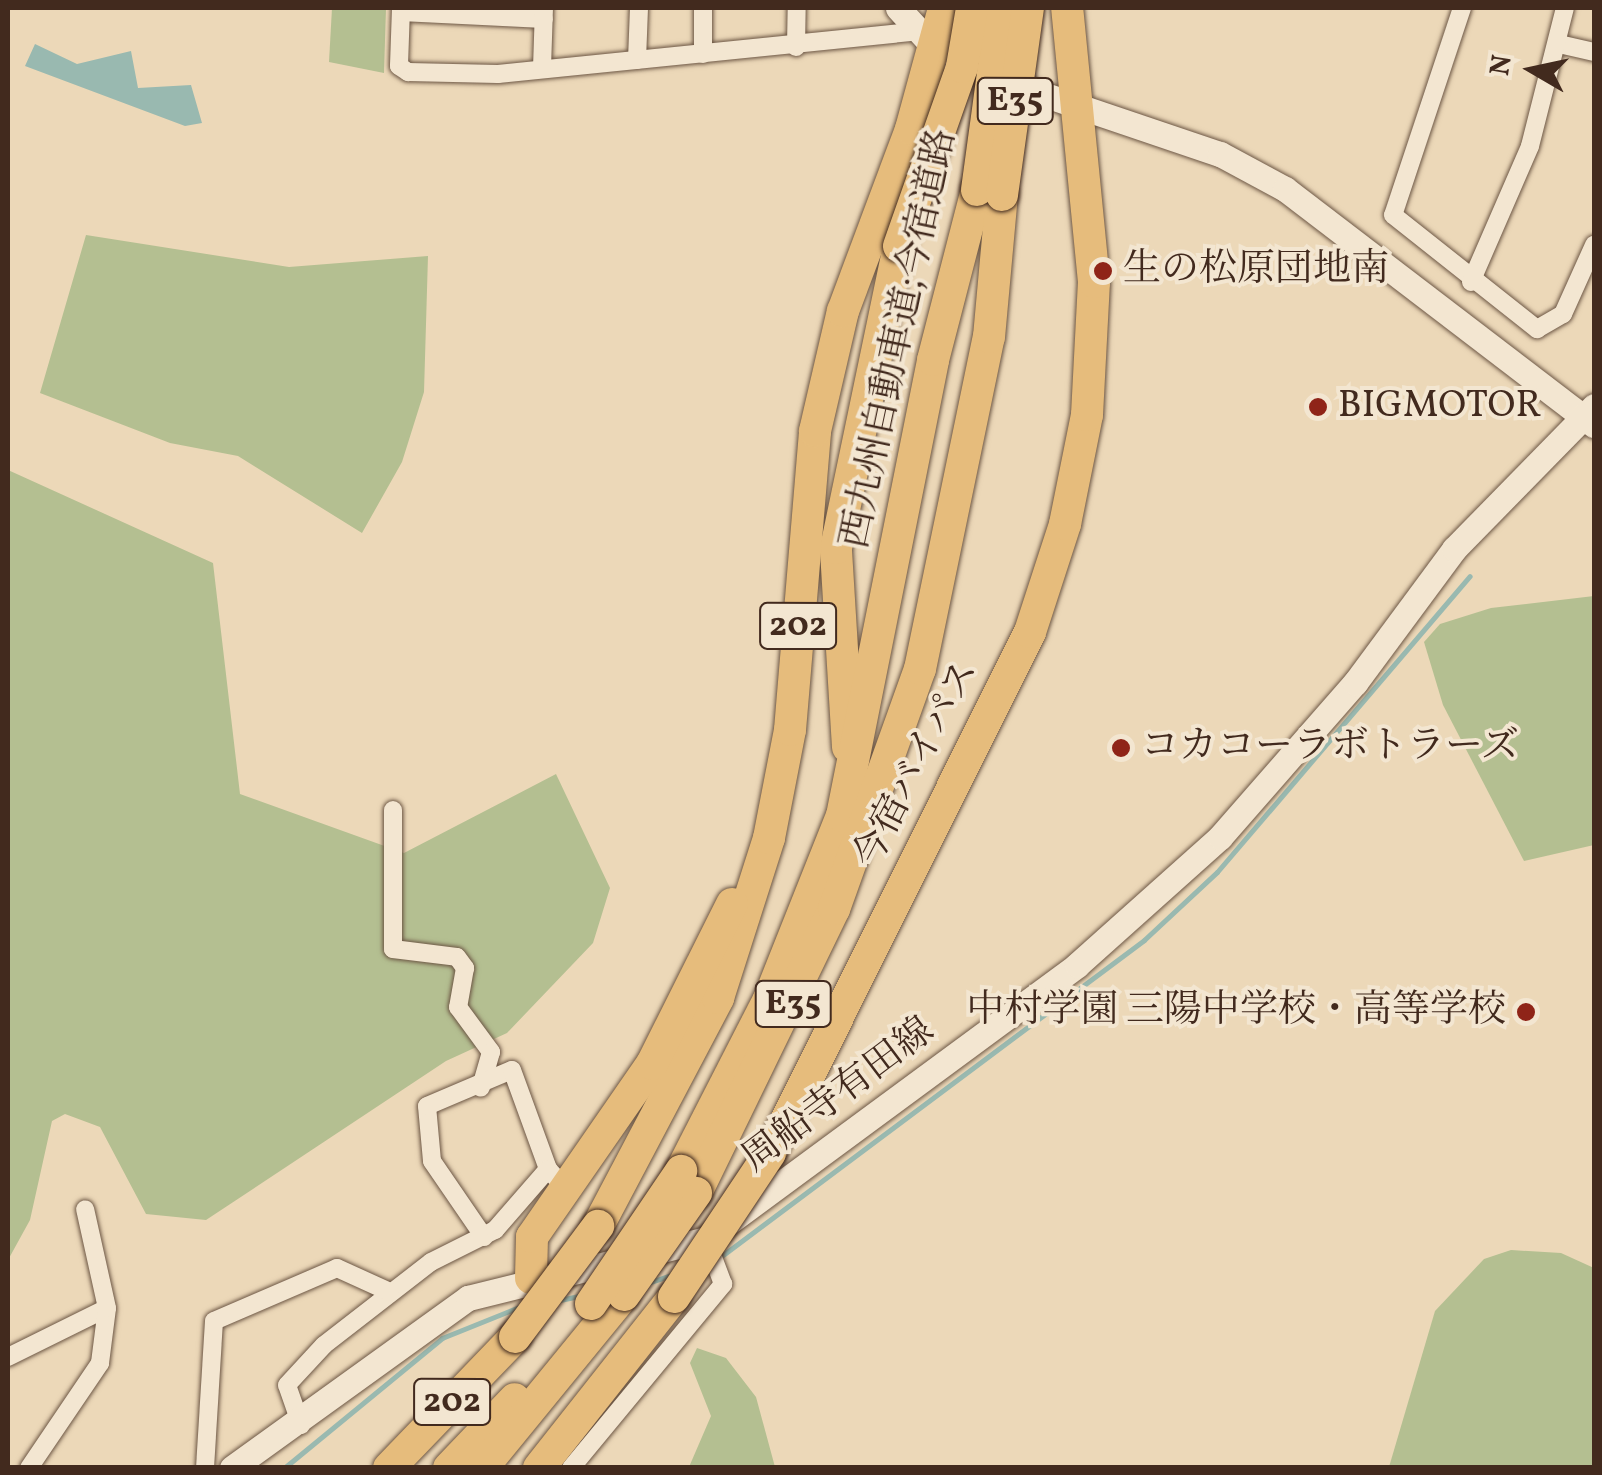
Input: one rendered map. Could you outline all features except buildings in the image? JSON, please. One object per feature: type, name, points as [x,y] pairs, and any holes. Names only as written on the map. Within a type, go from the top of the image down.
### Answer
[{"type":"highway","name":"202","points":[[389,1468],[515,1336],[598,1226],[680,1081],[751,902],[790,730],[806,516],[843,311],[927,41],[944,8]]},
{"type":"highway","points":[[857,812],[840,664],[836,548],[898,246],[962,66],[972,8]]},
{"type":"highway","name":"西九州自動車道;今宿道路","points":[[482,1468],[566,1374],[696,1192],[790,1011],[857,812],[937,608],[989,337],[989,193],[1002,8]]},
{"type":"highway","name":"西九州自動車道;今宿道路","points":[[449,1468],[592,1304],[720,1098],[857,812],[926,396],[989,193],[1028,8]]},
{"type":"highway","name":"今宿バイパス","points":[[539,1468],[674,1297],[770,1153],[1022,648],[1064,524],[1087,416],[1094,282],[1068,8]]},
{"type":"highway","points":[[531,1278],[532,1237],[557,1179],[652,1064],[738,891],[771,778],[806,516]]},
{"type":"highway","points":[[834,713],[840,664]]},
{"type":"highway","points":[[720,1098],[769,954]]},
{"type":"main road","points":[[898,8],[927,41],[1080,107],[1220,154],[1322,210],[1590,416]]},
{"type":"main road","name":"周船寺有田線","points":[[232,1468],[301,1425],[420,1326],[531,1278],[706,1239],[1146,907],[1279,772],[1454,548],[1590,416]]},
{"type":"street","points":[[638,60],[640,8]]},
{"type":"street","points":[[702,54],[703,8]]},
{"type":"street","points":[[796,46],[797,8]]},
{"type":"street","points":[[1462,8],[1393,215],[1524,326],[1550,329],[1594,245]]},
{"type":"street","points":[[1472,282],[1530,146],[1560,44],[1564,8]]},
{"type":"street","points":[[542,68],[544,13],[401,10],[399,66],[408,72],[542,68],[796,46],[927,41]]},
{"type":"street","points":[[1560,44],[1594,52]]},
{"type":"street","points":[[393,810],[393,949],[457,957],[465,968],[458,1007],[491,1052],[481,1088]]},
{"type":"street","points":[[301,1425],[289,1404],[293,1376],[390,1292],[484,1237],[557,1179],[520,1074],[427,1106],[423,1132],[484,1237]]},
{"type":"street","points":[[29,1468],[100,1363],[107,1308],[86,1209]]},
{"type":"street","points":[[571,1468],[722,1284],[706,1239]]},
{"type":"street","points":[[205,1468],[214,1321],[337,1268],[390,1292]]},
{"type":"street","points":[[8,1356],[107,1308]]},
{"type":"green space","points":[[332,8],[386,8],[384,73],[329,62]]},
{"type":"green space","points":[[86,235],[289,267],[428,256],[424,392],[402,462],[362,533],[238,456],[170,443],[40,393]]},
{"type":"green space","points":[[8,470],[213,563],[240,794],[404,853],[556,774],[610,888],[593,943],[507,1033],[446,1061],[206,1220],[146,1214],[100,1127],[65,1114],[52,1121],[30,1220],[8,1260]]},
{"type":"green space","points":[[1594,596],[1594,845],[1524,861],[1443,705],[1424,642],[1440,624],[1491,608]]},
{"type":"green space","points":[[1511,1250],[1561,1253],[1594,1268],[1594,1467],[1389,1467],[1435,1311],[1484,1259]]},
{"type":"green space","points":[[697,1348],[726,1358],[756,1397],[775,1467],[689,1467],[711,1416],[690,1363]]},
{"type":"water","points":[[35,44],[77,64],[131,51],[138,88],[191,85],[202,123],[185,126],[25,66]]},
{"type":"waterway","points":[[723,1255],[1144,940],[1217,872],[1470,576]]},
{"type":"waterway","points":[[648,1283],[671,1275]]},
{"type":"waterway","points":[[560,1300],[583,1295]]},
{"type":"waterway","points":[[284,1468],[442,1338],[519,1307]]},
{"type":"place","name":"生の松原団地南","points":[[1103,271]]},
{"type":"place","name":"BIGMOTOR","points":[[1318,407]]},
{"type":"place","name":"コカコーラボトラーズ","points":[[1121,748]]},
{"type":"place","name":"中村学園 三陽中学校・高等学校","points":[[1526,1012]]}]
